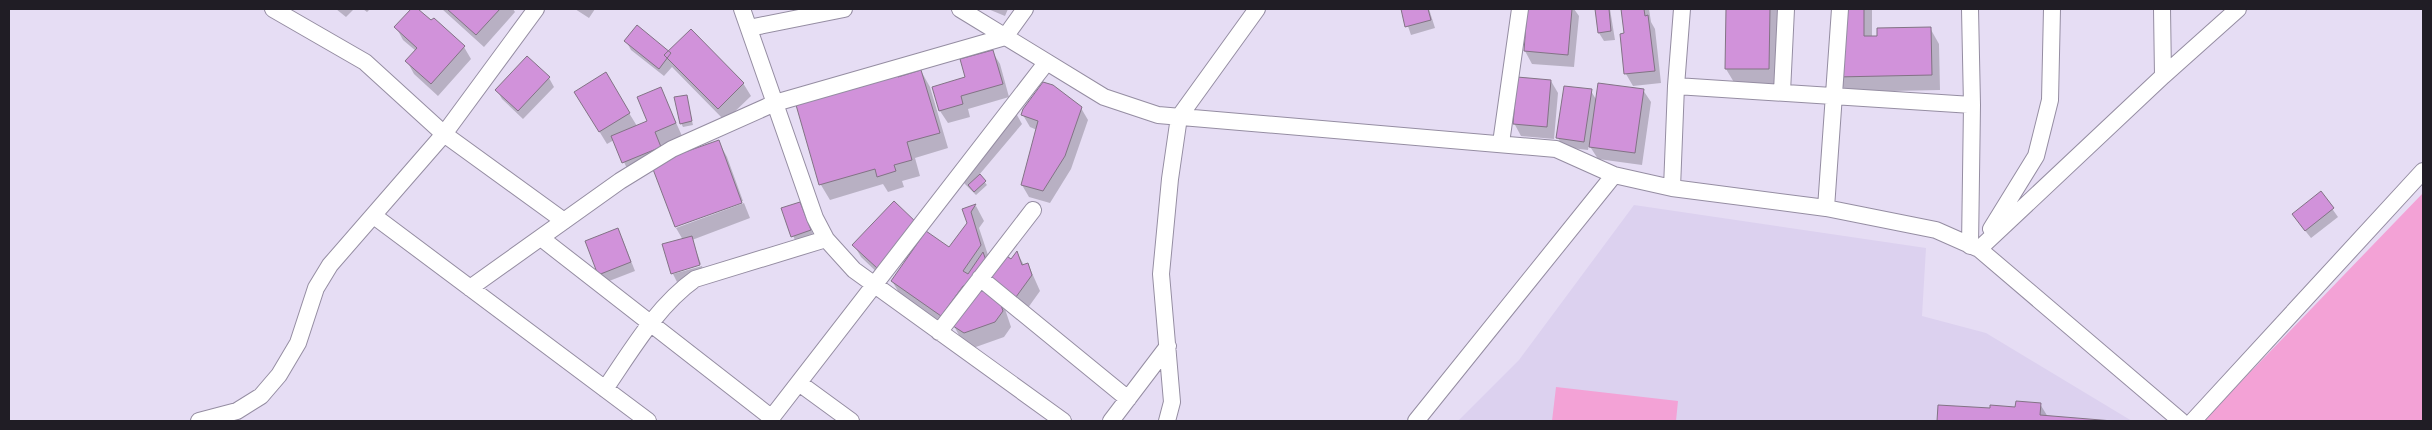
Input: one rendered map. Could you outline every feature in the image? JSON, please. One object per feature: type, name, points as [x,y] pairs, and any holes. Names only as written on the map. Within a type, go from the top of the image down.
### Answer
[{"type":"street","points":[[273,9],[365,62],[444,134],[564,221]]},
{"type":"street","points":[[199,421],[237,412],[261,396],[279,375],[298,343],[316,288],[330,265],[444,134],[536,9]]},
{"type":"street","points":[[742,9],[815,218],[826,239],[854,270],[1063,421]]},
{"type":"street","points":[[748,28],[844,9]]},
{"type":"street","points":[[960,9],[1104,97],[1158,115],[1556,149],[1614,175],[1672,188],[1826,208],[1924,226],[1974,248],[2181,421]]},
{"type":"street","points":[[470,288],[620,181],[672,149],[775,103],[1005,37],[1025,9]]},
{"type":"street","points":[[1167,421],[1172,402],[1161,274],[1170,179],[1179,117],[1257,9]]},
{"type":"street","points":[[1501,143],[1520,9]]},
{"type":"street","points":[[1672,188],[1676,86],[1682,9]]},
{"type":"street","points":[[1782,92],[1786,9]]},
{"type":"street","points":[[1826,208],[1836,96],[1840,9]]},
{"type":"street","points":[[1970,9],[1974,248]]},
{"type":"street","points":[[1974,248],[2036,156],[2050,100],[2052,9]]},
{"type":"street","points":[[2162,9],[2163,76]]},
{"type":"street","points":[[1974,248],[2238,9]]},
{"type":"street","points":[[540,238],[771,420],[873,284],[1046,63]]},
{"type":"street","points":[[1676,86],[1972,105]]},
{"type":"street","points":[[2193,421],[2423,171]]},
{"type":"street","points":[[1416,421],[1614,175]]},
{"type":"street","points":[[939,332],[1033,210]]},
{"type":"street","points":[[374,216],[648,421]]},
{"type":"street","points":[[605,389],[651,325],[682,288],[695,279],[826,239]]},
{"type":"street","points":[[980,278],[1128,399]]},
{"type":"street","points":[[1111,421],[1168,346]]},
{"type":"street","points":[[799,383],[851,421]]},
{"type":"shaded area","points":[[2423,193],[2423,421],[2203,421]]},
{"type":"shaded area","points":[[1634,205],[1926,248],[1922,316],[1986,333],[2132,421],[1458,421],[1519,360]]},
{"type":"shaded area","points":[[1556,387],[1678,401],[1676,421],[1552,421]]},
{"type":"building","points":[[411,9],[418,9],[431,20],[434,18],[465,46],[431,84],[405,61],[417,48],[394,27]]},
{"type":"building","points":[[447,9],[500,9],[476,35]]},
{"type":"building","points":[[1401,9],[1428,9],[1431,20],[1405,27]]},
{"type":"building","points":[[1527,9],[1572,9],[1568,55],[1524,51]]},
{"type":"building","points":[[1595,9],[1609,9],[1611,31],[1598,33]]},
{"type":"building","points":[[1621,9],[1644,9],[1645,16],[1648,15],[1655,71],[1624,74],[1620,34],[1624,33]]},
{"type":"building","points":[[1726,9],[1770,9],[1769,69],[1725,69]]},
{"type":"building","points":[[1837,9],[1864,9],[1864,36],[1877,36],[1877,28],[1931,27],[1932,75],[1836,77]]},
{"type":"building","points":[[637,25],[671,53],[659,69],[624,41]]},
{"type":"building","points":[[691,29],[744,83],[718,109],[664,55]]},
{"type":"building","points":[[993,50],[1003,84],[961,96],[963,104],[939,111],[932,87],[965,77],[960,59]]},
{"type":"building","points":[[527,56],[550,77],[518,111],[495,90]]},
{"type":"building","points":[[921,70],[940,133],[907,142],[912,160],[894,165],[896,171],[877,177],[875,169],[819,185],[796,105],[898,74],[898,77]]},
{"type":"building","points":[[606,72],[630,113],[599,132],[574,92]]},
{"type":"building","points":[[1517,77],[1551,80],[1547,127],[1513,124]]},
{"type":"building","points":[[1043,82],[1053,85],[1082,107],[1065,156],[1043,191],[1021,185],[1038,121],[1021,115],[1023,109]]},
{"type":"building","points":[[1598,83],[1644,89],[1635,153],[1589,147]]},
{"type":"building","points":[[1564,86],[1592,89],[1584,142],[1556,138]]},
{"type":"building","points":[[661,87],[676,123],[655,132],[661,147],[622,163],[611,136],[647,121],[637,97]]},
{"type":"building","points":[[687,95],[692,121],[680,124],[674,97]]},
{"type":"building","points":[[719,140],[742,203],[675,227],[651,164]]},
{"type":"building","points":[[980,174],[986,181],[974,192],[968,185]]},
{"type":"building","points":[[2321,191],[2334,208],[2305,231],[2292,214]]},
{"type":"building","points":[[894,201],[918,224],[877,268],[852,245]]},
{"type":"building","points":[[800,202],[811,230],[791,237],[781,208]]},
{"type":"building","points":[[976,204],[971,212],[981,245],[963,271],[968,274],[983,252],[987,263],[1004,254],[1011,259],[1017,251],[1022,265],[1028,263],[1032,275],[1016,297],[993,281],[1003,311],[995,322],[964,333],[950,324],[982,279],[963,286],[941,316],[891,281],[926,231],[949,247],[967,223],[962,209]]},
{"type":"building","points":[[618,228],[631,262],[598,275],[585,241]]},
{"type":"building","points":[[692,236],[700,265],[671,274],[662,244]]},
{"type":"building","points":[[2016,401],[2041,403],[2040,415],[2113,421],[1937,421],[1938,405],[1990,408],[1990,405],[2015,407]]}]
